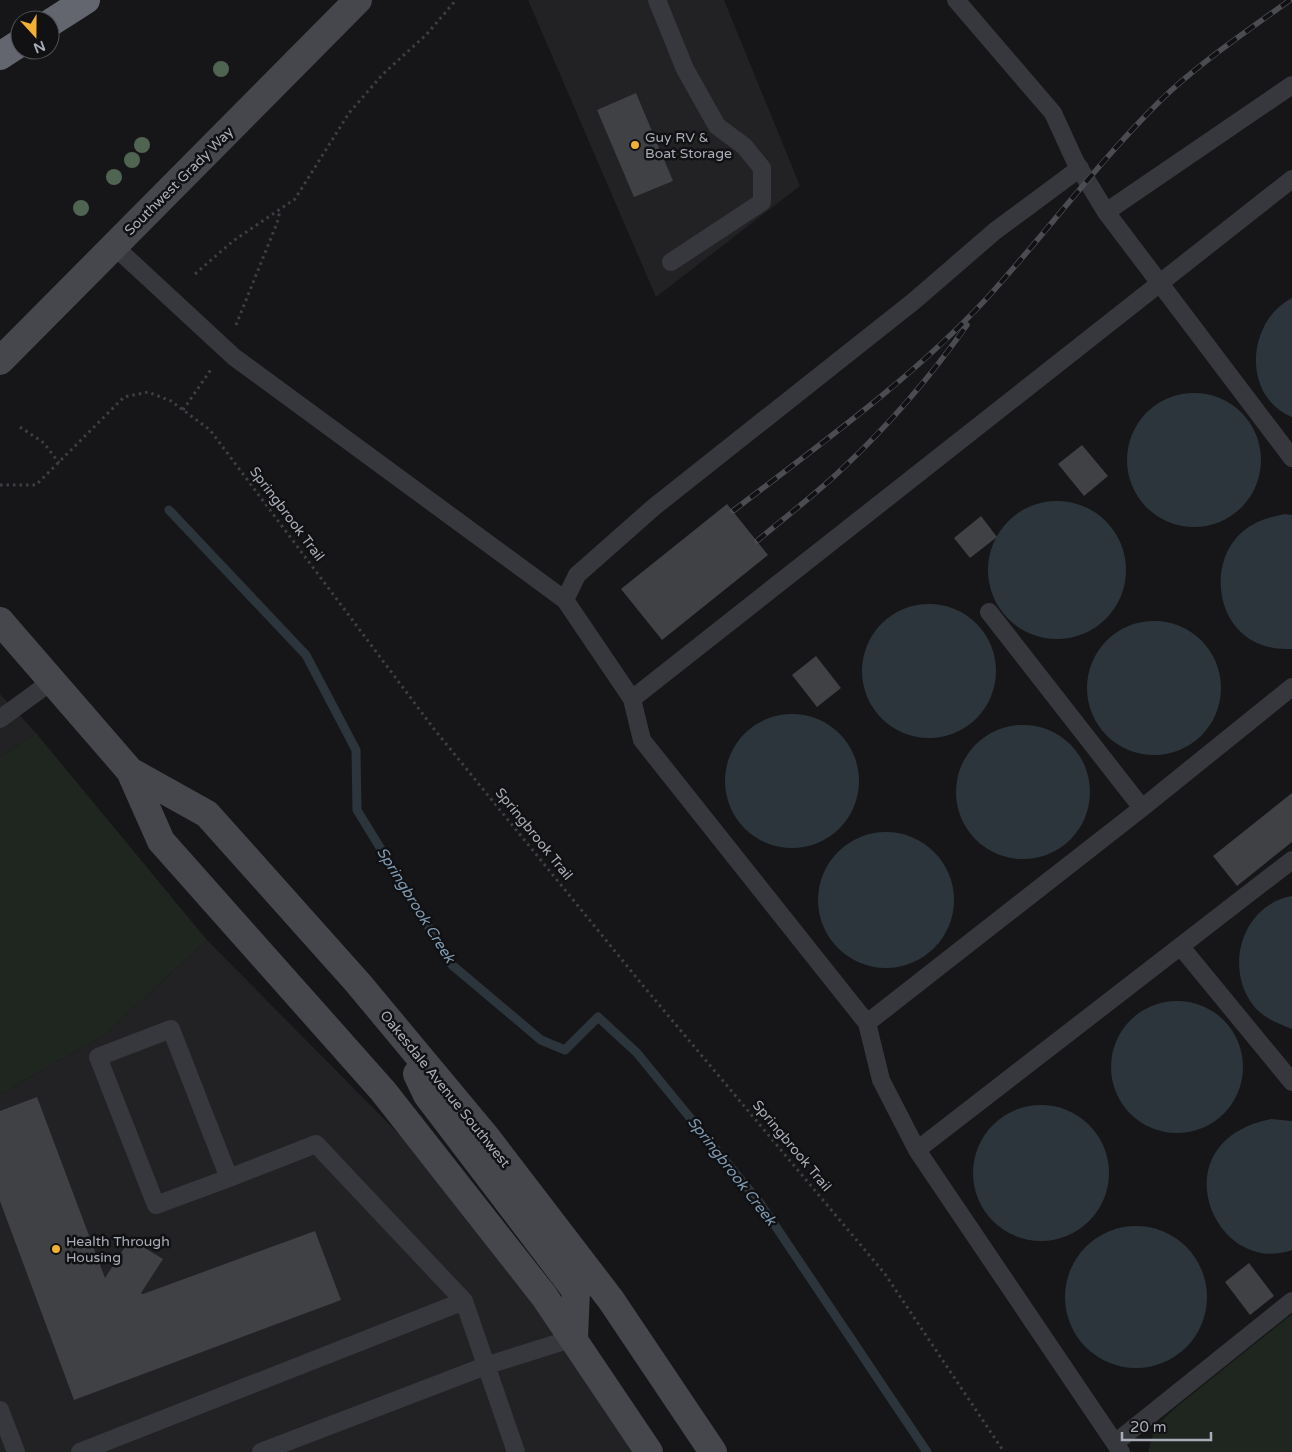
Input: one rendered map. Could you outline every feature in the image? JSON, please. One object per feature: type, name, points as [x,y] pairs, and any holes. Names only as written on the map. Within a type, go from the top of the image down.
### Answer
[{"type":"highway","points":[[60,17],[86,0]]},
{"type":"street","name":"Southwest Grady Way","points":[[0,361],[358,0]]},
{"type":"street","name":"Oakesdale Avenue Southwest","points":[[0,621],[130,771],[161,840],[383,1091],[574,1338],[649,1452]]},
{"type":"street","name":"Oakesdale Avenue Southwest","points":[[130,771],[207,814],[396,1029],[487,1138],[610,1300],[713,1452]]},
{"type":"street","points":[[396,1029],[427,1095],[576,1291],[574,1338]]},
{"type":"lane","points":[[657,0],[685,70],[717,126],[744,146],[762,168],[762,202],[671,262]]},
{"type":"lane","points":[[956,0],[1053,113],[1080,168],[1106,212],[1292,458]]},
{"type":"lane","points":[[1106,212],[1292,86]]},
{"type":"lane","points":[[565,600],[577,575],[654,507],[914,301],[995,231],[1080,168]]},
{"type":"lane","points":[[632,699],[1292,179]]},
{"type":"lane","points":[[114,246],[225,349],[565,600],[632,699],[642,740],[867,1022],[880,1080],[917,1150],[1118,1448],[1292,1301]]},
{"type":"lane","points":[[989,612],[1142,808]]},
{"type":"lane","points":[[0,719],[52,681]]},
{"type":"lane","points":[[867,1022],[1142,808],[1292,687]]},
{"type":"lane","points":[[917,1150],[1292,860]]},
{"type":"lane","points":[[1181,947],[1292,1082]]},
{"type":"lane","points":[[229,1178],[171,1029],[98,1057],[156,1204],[229,1178],[316,1144],[464,1301],[488,1365],[516,1452]]},
{"type":"lane","points":[[80,1452],[464,1301]]},
{"type":"lane","points":[[261,1452],[488,1365],[574,1338]]},
{"type":"lane","points":[[0,1410],[16,1452]]},
{"type":"path","points":[[195,274],[233,241],[295,198],[349,113],[383,74],[426,35],[456,0]]},
{"type":"path","points":[[183,410],[225,349],[255,279],[280,210]]},
{"type":"path","name":"Springbrook Trail","points":[[0,485],[36,485],[124,397],[148,392],[171,401],[210,430],[434,729],[640,982],[885,1274],[1004,1452]]},
{"type":"path","points":[[20,427],[44,443],[59,463]]},
{"type":"shaded area","points":[[528,0],[724,0],[800,186],[656,297]]},
{"type":"shaded area","points":[[1292,298],[1292,417],[1276,407],[1264,393],[1258,376],[1256,358],[1259,340],[1266,323],[1277,309]]},
{"type":"shaded area","points":[[1194,393],[1219,399],[1241,413],[1255,435],[1261,460],[1255,485],[1241,507],[1219,521],[1194,527],[1169,521],[1147,507],[1133,485],[1127,460],[1133,435],[1147,413],[1169,399]]},
{"type":"shaded area","points":[[1057,501],[1083,507],[1095,513],[1105,522],[1114,532],[1120,544],[1126,570],[1120,596],[1114,608],[1105,618],[1095,627],[1083,633],[1057,639],[1031,633],[1019,627],[1009,618],[1000,608],[994,596],[988,570],[994,544],[1000,532],[1009,522],[1019,513],[1031,507]]},
{"type":"shaded area","points":[[1285,514],[1292,515],[1292,649],[1264,646],[1241,632],[1231,619],[1224,604],[1221,588],[1222,571],[1226,555],[1234,541],[1255,523]]},
{"type":"shaded area","points":[[929,604],[955,609],[966,615],[976,624],[985,634],[991,645],[996,671],[991,697],[985,708],[976,718],[966,727],[955,733],[929,738],[903,733],[892,727],[882,718],[873,708],[867,697],[862,671],[867,645],[873,634],[882,624],[892,615],[903,609]]},
{"type":"shaded area","points":[[1154,621],[1180,626],[1191,632],[1201,641],[1210,651],[1216,662],[1221,688],[1216,714],[1210,725],[1201,735],[1191,744],[1180,750],[1154,755],[1128,750],[1117,744],[1107,735],[1098,725],[1092,714],[1087,688],[1092,662],[1098,651],[1107,641],[1117,632],[1128,626]]},
{"type":"shaded area","points":[[0,694],[36,733],[0,757]]},
{"type":"shaded area","points":[[792,714],[818,719],[840,733],[854,755],[859,781],[854,807],[840,829],[818,843],[792,848],[766,843],[744,829],[730,807],[725,781],[730,755],[744,733],[766,719]]},
{"type":"shaded area","points":[[1023,725],[1049,730],[1060,736],[1070,745],[1079,755],[1085,766],[1090,792],[1085,818],[1079,829],[1070,839],[1060,848],[1049,854],[1023,859],[997,854],[986,848],[976,839],[967,829],[961,818],[956,792],[961,766],[967,755],[976,745],[986,736],[997,730]]},
{"type":"shaded area","points":[[36,733],[207,940],[103,1036],[0,1094],[0,757]]},
{"type":"shaded area","points":[[886,832],[912,837],[924,843],[934,852],[943,862],[949,874],[954,900],[949,926],[943,938],[934,948],[924,957],[912,963],[886,968],[860,963],[848,957],[838,948],[829,938],[823,926],[818,900],[823,874],[829,862],[838,852],[848,843],[860,837]]},
{"type":"shaded area","points":[[1292,896],[1292,1029],[1266,1017],[1253,1005],[1244,990],[1239,956],[1250,924],[1261,911],[1275,902]]},
{"type":"shaded area","points":[[207,940],[460,1196],[637,1452],[0,1452],[0,1094],[103,1036]]},
{"type":"shaded area","points":[[1177,1001],[1190,1002],[1202,1006],[1224,1020],[1238,1042],[1242,1054],[1242,1080],[1238,1092],[1224,1114],[1202,1128],[1190,1132],[1177,1133],[1164,1132],[1152,1128],[1130,1114],[1116,1092],[1112,1080],[1111,1067],[1112,1054],[1116,1042],[1130,1020],[1152,1006],[1164,1002]]},
{"type":"shaded area","points":[[1041,1105],[1067,1110],[1079,1116],[1089,1125],[1098,1135],[1104,1147],[1109,1173],[1104,1199],[1098,1211],[1089,1221],[1079,1230],[1067,1236],[1041,1241],[1015,1236],[1003,1230],[993,1221],[984,1211],[978,1199],[973,1173],[978,1147],[984,1135],[993,1125],[1003,1116],[1015,1110]]},
{"type":"shaded area","points":[[1271,1119],[1292,1121],[1292,1250],[1264,1253],[1240,1245],[1221,1227],[1210,1204],[1207,1178],[1215,1153],[1236,1132]]},
{"type":"shaded area","points":[[1136,1226],[1150,1227],[1163,1231],[1176,1238],[1186,1247],[1195,1257],[1202,1270],[1206,1283],[1206,1311],[1202,1324],[1195,1337],[1186,1347],[1176,1356],[1163,1363],[1150,1367],[1136,1368],[1122,1367],[1109,1363],[1096,1356],[1086,1347],[1077,1337],[1070,1324],[1066,1311],[1065,1297],[1066,1283],[1070,1270],[1077,1257],[1086,1247],[1096,1238],[1109,1231],[1122,1227]]},
{"type":"shaded area","points":[[1292,1314],[1292,1452],[1148,1452],[1155,1427],[1175,1408]]},
{"type":"building","name":"Guy RV & Boat Storage","points":[[636,93],[673,181],[634,197],[597,110]]},
{"type":"building","points":[[1082,445],[1108,476],[1084,496],[1058,464]]},
{"type":"building","points":[[727,504],[768,555],[662,640],[621,589]]},
{"type":"building","points":[[981,516],[997,537],[970,558],[954,538]]},
{"type":"building","points":[[816,656],[841,688],[817,707],[792,675]]},
{"type":"building","points":[[1292,793],[1292,842],[1237,886],[1213,856]]},
{"type":"building","name":"Health Through Housing","points":[[37,1097],[105,1278],[130,1239],[163,1259],[141,1293],[143,1294],[315,1231],[341,1300],[74,1400],[0,1201],[0,1111]]},
{"type":"building","points":[[1249,1263],[1274,1296],[1250,1315],[1225,1282]]},
{"type":"waterway","name":"Springbrook Creek","points":[[169,510],[306,655],[356,750],[357,810],[452,965],[541,1040],[565,1050],[598,1017],[637,1053],[760,1203],[927,1452]]},
{"type":"railway","points":[[733,511],[865,410],[928,356],[987,298],[1094,173],[1161,100],[1207,61],[1290,0]]},
{"type":"railway","points":[[757,541],[832,479],[876,436],[924,382],[967,325]]},
{"type":"place","name":"Guy RV & Boat Storage","points":[[635,145]]},
{"type":"place","name":"Health Through Housing","points":[[56,1249]]}]
